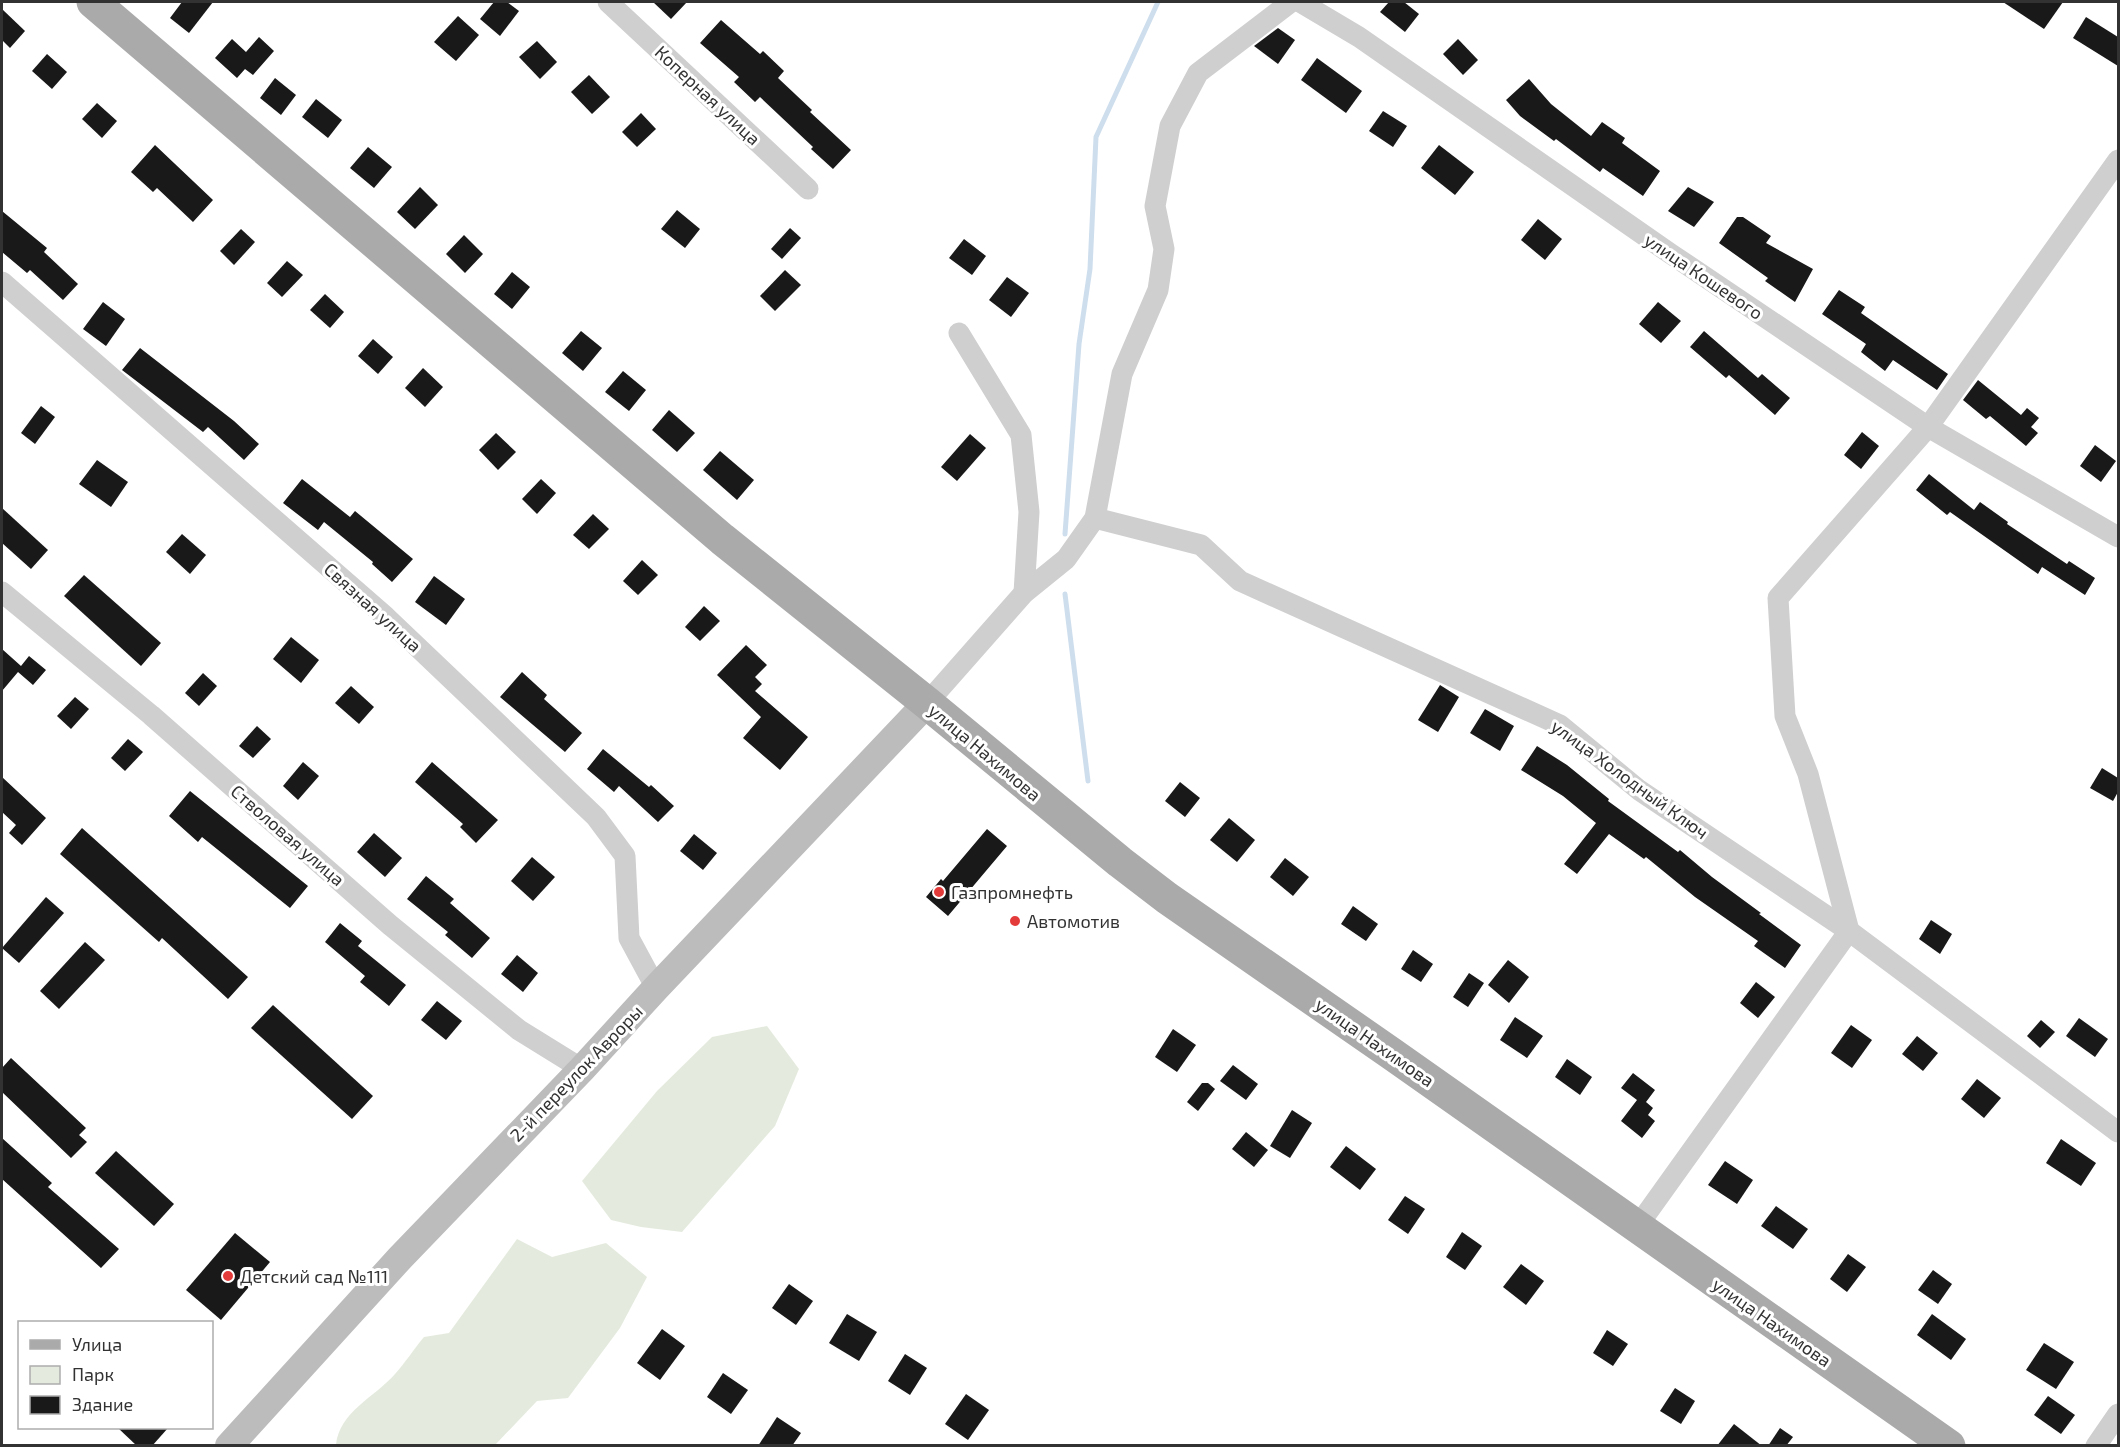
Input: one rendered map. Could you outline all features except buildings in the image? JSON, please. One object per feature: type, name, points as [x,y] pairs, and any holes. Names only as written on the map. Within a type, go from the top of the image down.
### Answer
[{"type":"main road","name":"улица Нахимова","points":[[93,2],[722,539],[927,703],[1120,862],[1167,898],[1949,1446]]},
{"type":"street","name":"Коперная улица","points":[[609,2],[808,189]]},
{"type":"street","points":[[927,703],[1024,593],[1066,559],[1095,518],[1122,374],[1158,290],[1164,249],[1155,206],[1170,126],[1198,73],[1291,2]]},
{"type":"street","name":"улица Кошевого","points":[[1300,2],[1359,37],[1671,254],[1928,427],[2118,537]]},
{"type":"street","points":[[1637,1227],[1849,931],[1808,774],[1785,716],[1778,598],[1928,427],[2118,160]]},
{"type":"street","name":"Связная улица","points":[[2,282],[386,616],[596,817],[625,856],[629,938],[656,988]]},
{"type":"street","points":[[959,333],[1021,435],[1029,512],[1024,593]]},
{"type":"street","name":"улица Холодный Ключ","points":[[1095,518],[1202,544],[1240,581],[1560,725],[1639,790],[1849,931],[2118,1132]]},
{"type":"street","name":"Стволовая улица","points":[[2,592],[151,715],[390,925],[519,1030],[582,1069]]},
{"type":"street","name":"2-й переулок Авроры","points":[[229,1446],[400,1258],[582,1069],[927,703]]},
{"type":"street","points":[[2096,1446],[2118,1414]]},
{"type":"green space","points":[[767,1026],[799,1069],[775,1126],[682,1232],[641,1227],[611,1220],[582,1181],[657,1091],[712,1037]]},
{"type":"green space","points":[[517,1239],[552,1257],[606,1243],[647,1277],[620,1328],[568,1398],[537,1401],[495,1445],[336,1445],[339,1433],[351,1414],[395,1374],[424,1337],[449,1333]]},
{"type":"waterway","points":[[1065,534],[1079,344],[1090,269],[1096,137],[1158,2]]},
{"type":"waterway","points":[[1065,594],[1088,781]]},
{"type":"place","name":"Газпромнефть","points":[[939,892]]},
{"type":"place","name":"Автомотив","points":[[1015,921]]},
{"type":"place","name":"Детский сад №111","points":[[228,1276]]}]
